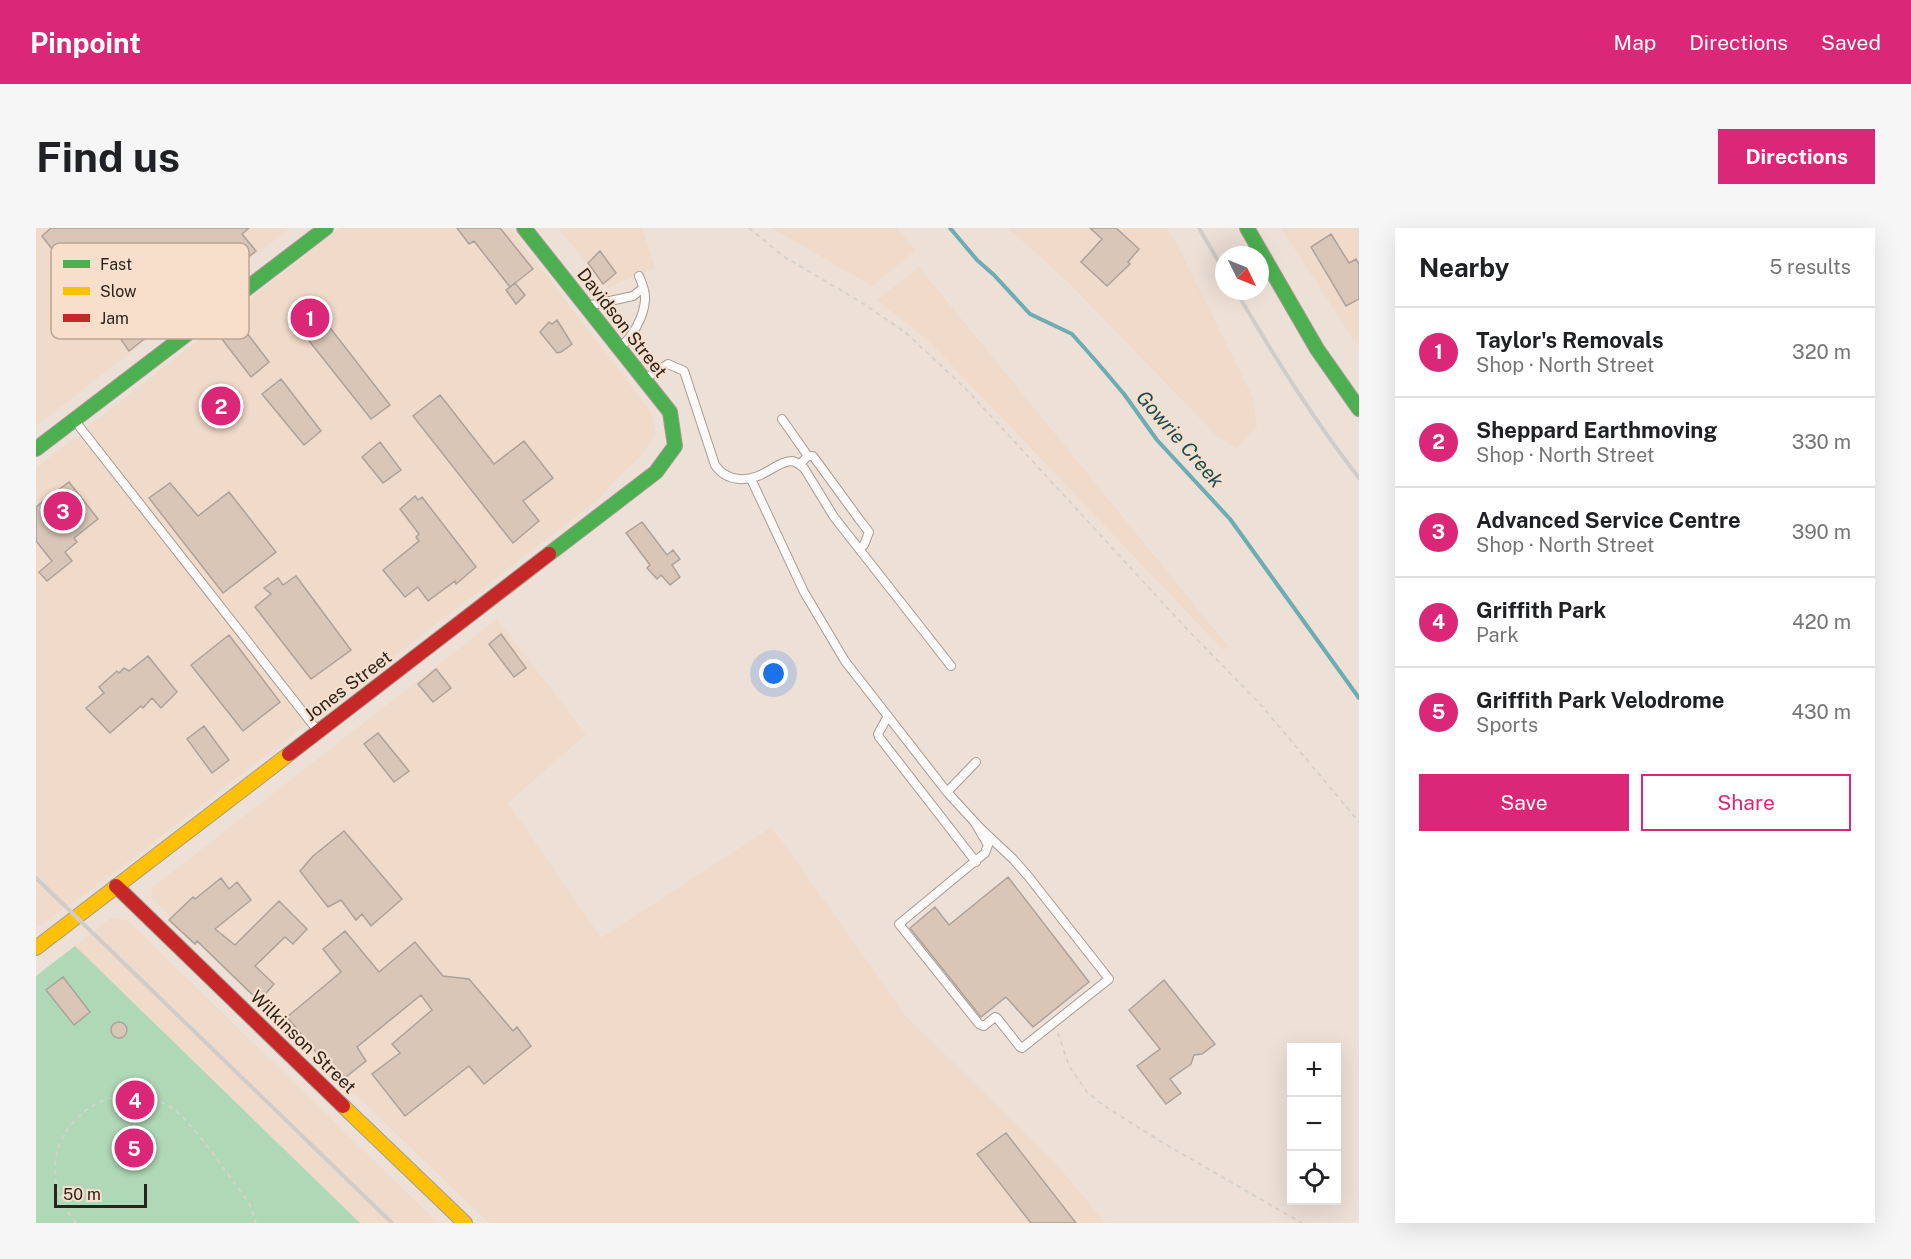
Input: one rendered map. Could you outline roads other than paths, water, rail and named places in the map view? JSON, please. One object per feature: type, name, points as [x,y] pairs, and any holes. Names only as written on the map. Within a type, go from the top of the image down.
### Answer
[{"type":"street","points":[[249,287],[327,228]]},
{"type":"street","name":"Davidson Street","points":[[524,228],[669,412],[675,446]]},
{"type":"street","points":[[1247,228],[1317,349],[1359,409]]},
{"type":"street","points":[[36,449],[181,339]]},
{"type":"street","name":"Jones Street","points":[[36,948],[656,472],[675,446]]},
{"type":"street","name":"Wilkinson Street","points":[[116,886],[465,1223]]},
{"type":"lane","points":[[619,348],[633,331],[642,313],[645,298],[639,276]]},
{"type":"lane","points":[[586,306],[633,296],[643,288]]},
{"type":"lane","points":[[644,380],[668,364],[684,371],[715,465],[720,472],[730,477],[751,479],[789,461],[800,464],[834,517],[951,666]]},
{"type":"lane","points":[[782,419],[808,456],[813,456],[817,461],[869,532],[864,545],[859,549]]},
{"type":"lane","points":[[74,420],[318,732]]},
{"type":"lane","points":[[800,464],[808,456]]},
{"type":"lane","points":[[751,479],[786,556],[817,615],[845,661],[947,792],[975,823],[1021,867],[1109,980],[1022,1048],[997,1018],[995,1017],[981,1027],[899,924],[976,862],[988,849],[975,823]]},
{"type":"lane","points":[[888,716],[878,734],[879,737],[976,862]]},
{"type":"lane","points":[[947,792],[976,762]]},
{"type":"waterway","name":"Gowrie Creek","points":[[950,228],[977,260],[1030,314],[1072,334],[1096,361],[1124,394],[1157,440],[1230,519],[1359,698]]},
{"type":"railway","points":[[1199,228],[1215,256]]},
{"type":"railway","points":[[1241,300],[1294,386],[1359,478]]},
{"type":"railway","points":[[36,878],[392,1223]]},
{"type":"place","name":"Taylor's Removals","points":[[310,318]]},
{"type":"place","name":"Sheppard Earthmoving","points":[[221,406]]},
{"type":"place","name":"Advanced Service Centre","points":[[63,511]]},
{"type":"place","name":"Griffith Park","points":[[135,1100]]},
{"type":"place","name":"Griffith Park Velodrome","points":[[134,1148]]}]
